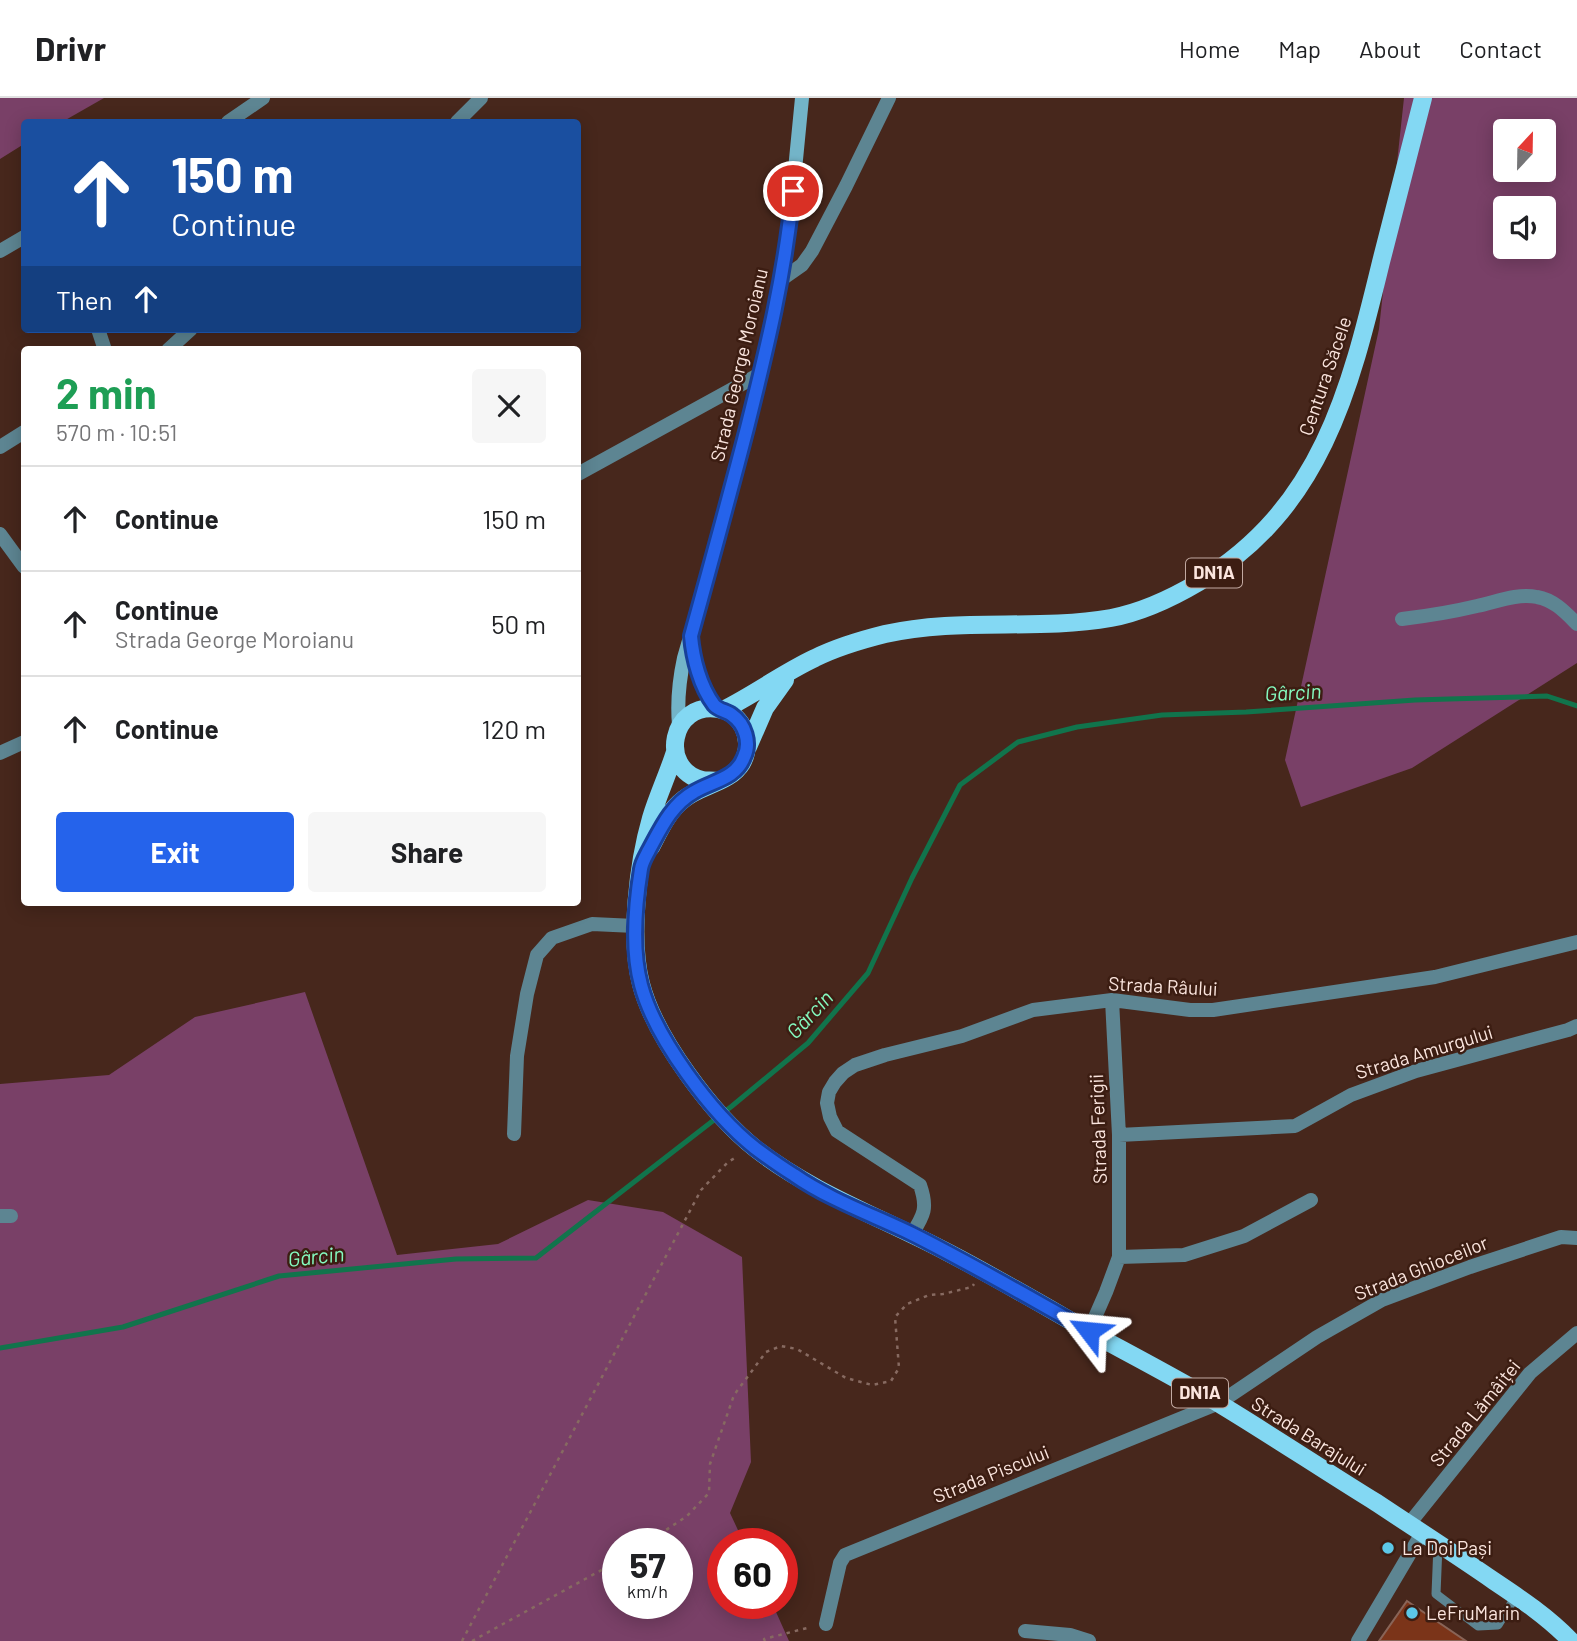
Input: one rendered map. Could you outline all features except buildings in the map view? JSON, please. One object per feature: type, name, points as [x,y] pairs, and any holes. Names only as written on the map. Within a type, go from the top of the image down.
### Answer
[{"type":"main road","name":"Strada George Moroianu","points":[[680,725],[679,681],[723,523],[782,279],[802,98]]},
{"type":"main road","name":"Centura Săcele","points":[[720,709],[747,698],[794,669],[836,649],[888,633],[949,626],[1074,622],[1132,612],[1166,600],[1189,588],[1212,574],[1254,540],[1303,483],[1335,418],[1366,324],[1423,98]]},
{"type":"main road","name":"Strada George Moroianu","points":[[691,636],[698,672],[720,709]]},
{"type":"main road","name":"Centura Săcele","points":[[746,754],[765,708],[794,669]]},
{"type":"main road","name":"DN1A","points":[[720,709],[702,709],[689,715],[680,725],[674,739],[675,752],[651,819],[641,865],[635,926],[636,962],[641,986],[653,1017],[671,1048],[697,1087],[754,1147]]},
{"type":"main road","points":[[720,709],[733,715],[740,723],[745,732],[746,754]]},
{"type":"main road","points":[[675,752],[681,765],[690,774],[701,780],[718,781]]},
{"type":"main road","name":"DN1A","points":[[641,865],[662,825],[676,806],[695,791],[730,775],[741,765],[746,754]]},
{"type":"main road","name":"Strada Barajului","points":[[754,1147],[819,1190],[984,1272],[1219,1404],[1416,1528],[1570,1634]]},
{"type":"street","points":[[232,119],[263,98]]},
{"type":"street","points":[[460,119],[481,98]]},
{"type":"street","points":[[782,279],[802,265],[811,251],[889,98]]},
{"type":"street","points":[[0,251],[21,239]]},
{"type":"street","points":[[172,346],[187,333]]},
{"type":"street","points":[[581,472],[761,374]]},
{"type":"street","points":[[0,447],[21,434]]},
{"type":"street","points":[[0,534],[21,563]]},
{"type":"street","points":[[1402,619],[1452,612],[1520,596],[1537,597],[1551,602],[1577,624]]},
{"type":"street","points":[[0,753],[21,743]]},
{"type":"street","points":[[514,1134],[517,1056],[527,994],[537,955],[552,938],[592,924],[635,926]]},
{"type":"street","name":"Strada Râului","points":[[912,1234],[924,1215],[925,1199],[920,1185],[837,1131],[830,1117],[827,1103],[829,1092],[843,1073],[855,1065],[962,1035],[1033,1010],[1112,1000],[1190,1010],[1213,1010],[1435,977],[1577,942]]},
{"type":"street","name":"Strada Ferigii","points":[[1089,1331],[1119,1257],[1119,1135],[1112,1000]]},
{"type":"street","name":"Strada Amurgului","points":[[1119,1135],[1295,1126],[1350,1095],[1416,1070],[1577,1026]]},
{"type":"street","points":[[1119,1257],[1184,1255],[1244,1236],[1311,1200]]},
{"type":"street","name":"Strada Ghioceilor","points":[[1219,1404],[1317,1337],[1382,1300],[1561,1237],[1577,1238]]},
{"type":"street","name":"Strada Lămâiței","points":[[1358,1641],[1416,1528],[1530,1373],[1576,1336]]},
{"type":"street","name":"Strada Piscului","points":[[825,1624],[840,1563],[845,1555],[1219,1404]]},
{"type":"street","points":[[1025,1631],[1070,1635],[1089,1641]]},
{"type":"lane","points":[[1438,1543],[1436,1594],[1478,1626],[1498,1625],[1516,1596]]},
{"type":"path","points":[[463,1641],[701,1189],[728,1162],[754,1147]]},
{"type":"path","points":[[669,1528],[687,1516],[709,1493],[710,1464],[734,1395],[766,1352],[781,1346],[796,1349],[846,1378],[872,1385],[891,1381],[899,1368],[895,1317],[907,1304],[929,1296],[972,1287],[984,1272]]},
{"type":"path","points":[[472,1641],[602,1570]]},
{"type":"path","points":[[765,1641],[764,1639],[825,1624]]},
{"type":"shaded area","points":[[0,98],[104,98],[67,119],[21,119],[21,146],[0,159]]},
{"type":"shaded area","points":[[1404,98],[1577,98],[1577,663],[1412,768],[1301,807],[1285,760],[1379,329]]},
{"type":"shaded area","points":[[305,992],[397,1255],[498,1244],[588,1200],[663,1212],[742,1257],[751,1462],[730,1513],[737,1528],[707,1528],[707,1619],[779,1619],[789,1641],[0,1641],[0,1084],[109,1075],[195,1017]]},
{"type":"waterway","name":"Gârcin","points":[[0,1348],[123,1327],[279,1276],[456,1259],[536,1258],[732,1106],[808,1043],[868,973],[912,878],[960,785],[1018,742],[1077,727],[1162,715],[1415,700],[1547,696],[1577,706]]},
{"type":"place","name":"La Doi Pași","points":[[1388,1548]]},
{"type":"place","name":"LeFruMarin","points":[[1412,1613]]},
{"type":"route","points":[[793,191],[782,279],[772,327],[723,523],[691,636],[698,672],[706,690],[716,708],[733,715],[740,723],[745,732],[746,754],[741,765],[730,775],[682,800],[662,825],[641,865],[635,926],[636,962],[641,986],[653,1017],[697,1087],[754,1147],[819,1190],[948,1252],[1089,1331]]}]
